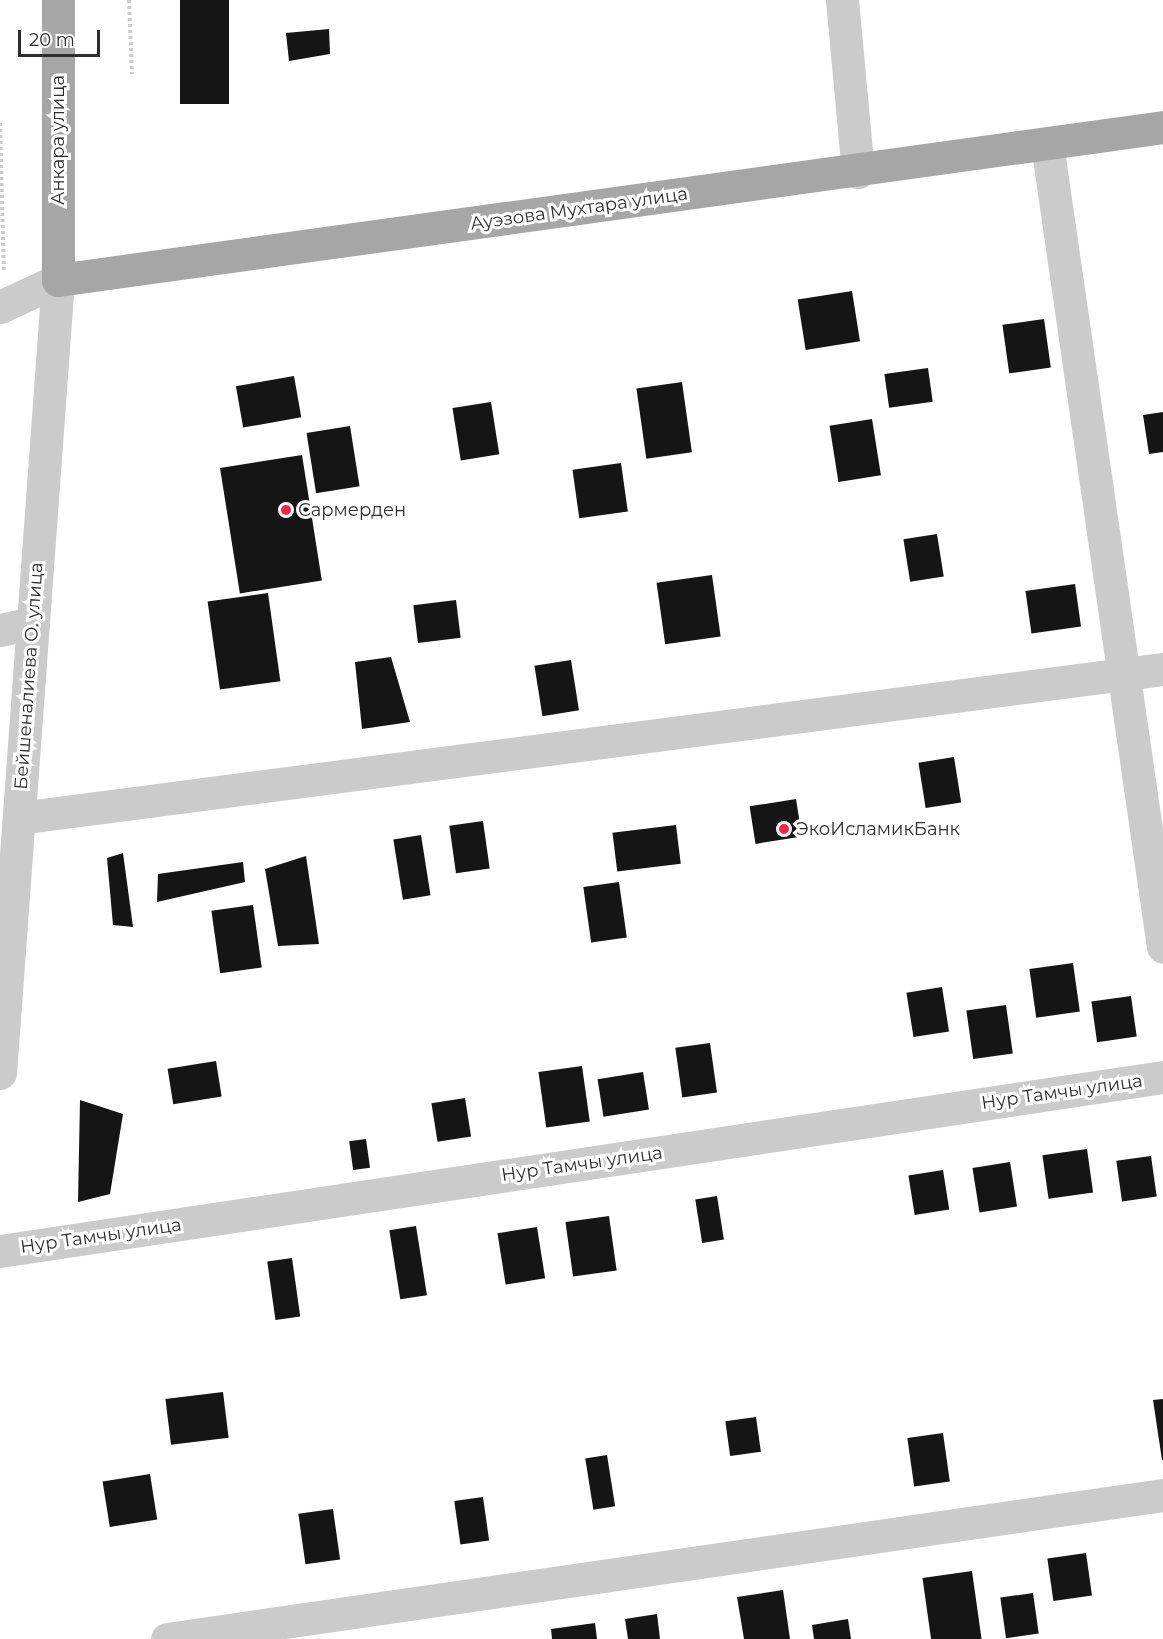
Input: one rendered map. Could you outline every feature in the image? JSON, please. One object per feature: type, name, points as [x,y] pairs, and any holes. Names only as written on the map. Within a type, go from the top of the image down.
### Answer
[{"type":"main road","name":"Анкара улица","points":[[58,0],[58,280]]},
{"type":"main road","name":"Ауэзова Мухтара улица","points":[[58,280],[1163,127]]},
{"type":"street","points":[[842,0],[858,171]]},
{"type":"street","points":[[1047,144],[1163,947]]},
{"type":"street","name":"Ауэзова Мухтара улица","points":[[2,292],[58,280]]},
{"type":"street","name":"Бейшеналиева О. улица","points":[[1,1057],[6,906],[19,818],[58,280]]},
{"type":"street","points":[[0,630],[33,623]]},
{"type":"street","points":[[19,818],[1163,669]]},
{"type":"street","name":"Нур Тамчы улица","points":[[0,1251],[1163,1077]]},
{"type":"street","points":[[167,1639],[1163,1495]]},
{"type":"path","points":[[129,0],[132,74]]},
{"type":"path","points":[[0,123],[2,292]]},
{"type":"building","points":[[180,0],[229,0],[229,104],[180,104]]},
{"type":"building","points":[[329,29],[330,54],[289,61],[286,33]]},
{"type":"building","points":[[852,291],[860,341],[806,350],[798,300]]},
{"type":"building","points":[[1044,319],[1051,368],[1009,373],[1002,325]]},
{"type":"building","points":[[928,368],[933,402],[889,408],[884,374]]},
{"type":"building","points":[[294,376],[301,417],[243,428],[236,386]]},
{"type":"building","points":[[682,382],[692,452],[646,459],[636,388]]},
{"type":"building","points":[[491,402],[499,454],[461,460],[452,408]]},
{"type":"building","points":[[1163,412],[1163,452],[1149,454],[1143,415]]},
{"type":"building","points":[[872,419],[881,475],[838,482],[830,426]]},
{"type":"building","points":[[350,426],[360,486],[316,493],[307,433]]},
{"type":"building","points":[[302,455],[322,580],[240,593],[220,468]]},
{"type":"building","points":[[621,463],[628,512],[579,518],[572,470]]},
{"type":"building","points":[[937,534],[944,576],[910,582],[903,539]]},
{"type":"building","points":[[712,575],[721,636],[665,644],[657,583]]},
{"type":"building","points":[[1075,584],[1081,627],[1031,634],[1025,591]]},
{"type":"building","points":[[268,593],[280,681],[220,690],[208,601]]},
{"type":"building","points":[[456,600],[461,638],[418,643],[413,605]]},
{"type":"building","points":[[391,657],[410,722],[362,729],[355,662]]},
{"type":"building","points":[[571,660],[579,710],[542,716],[534,666]]},
{"type":"building","points":[[954,757],[961,802],[926,808],[918,763]]},
{"type":"building","points":[[796,799],[802,837],[756,844],[750,806]]},
{"type":"building","points":[[483,821],[490,869],[456,873],[449,826]]},
{"type":"building","points":[[676,825],[681,864],[617,872],[612,833]]},
{"type":"building","points":[[421,835],[431,895],[403,900],[393,839]]},
{"type":"building","points":[[123,853],[133,927],[113,925],[107,858]]},
{"type":"building","points":[[306,856],[319,944],[278,946],[265,869]]},
{"type":"building","points":[[243,862],[245,882],[157,902],[158,874]]},
{"type":"building","points":[[619,882],[627,937],[591,942],[583,887]]},
{"type":"building","points":[[253,905],[262,967],[220,973],[211,911]]},
{"type":"building","points":[[1073,963],[1080,1012],[1036,1018],[1029,969]]},
{"type":"building","points":[[942,987],[949,1031],[913,1037],[906,993]]},
{"type":"building","points":[[1131,996],[1137,1037],[1097,1042],[1091,1002]]},
{"type":"building","points":[[1006,1005],[1013,1054],[973,1059],[966,1011]]},
{"type":"building","points":[[710,1043],[717,1093],[682,1097],[675,1048]]},
{"type":"building","points":[[216,1061],[222,1097],[173,1104],[168,1069]]},
{"type":"building","points":[[582,1066],[590,1121],[546,1128],[538,1072]]},
{"type":"building","points":[[643,1072],[649,1110],[604,1117],[598,1079]]},
{"type":"building","points":[[465,1098],[471,1137],[438,1142],[431,1103]]},
{"type":"building","points":[[80,1100],[123,1114],[110,1194],[78,1202]]},
{"type":"building","points":[[366,1139],[370,1168],[353,1170],[349,1141]]},
{"type":"building","points":[[1087,1149],[1093,1193],[1049,1199],[1042,1155]]},
{"type":"building","points":[[1151,1156],[1157,1197],[1122,1201],[1116,1161]]},
{"type":"building","points":[[1010,1162],[1017,1206],[980,1212],[972,1168]]},
{"type":"building","points":[[943,1170],[949,1210],[915,1215],[908,1175]]},
{"type":"building","points":[[717,1196],[724,1239],[702,1243],[695,1199]]},
{"type":"building","points":[[609,1216],[617,1270],[573,1277],[565,1222]]},
{"type":"building","points":[[416,1226],[427,1295],[400,1299],[389,1230]]},
{"type":"building","points":[[537,1227],[545,1278],[506,1285],[497,1233]]},
{"type":"building","points":[[292,1258],[300,1316],[275,1320],[267,1261]]},
{"type":"building","points":[[223,1392],[229,1438],[171,1445],[165,1399]]},
{"type":"building","points":[[1163,1399],[1163,1460],[1162,1460],[1153,1400]]},
{"type":"building","points":[[756,1417],[761,1452],[730,1456],[725,1421]]},
{"type":"building","points":[[943,1433],[950,1482],[914,1487],[907,1438]]},
{"type":"building","points":[[607,1455],[615,1506],[593,1510],[585,1458]]},
{"type":"building","points":[[150,1474],[157,1519],[110,1527],[103,1482]]},
{"type":"building","points":[[483,1497],[489,1541],[460,1545],[454,1501]]},
{"type":"building","points":[[333,1509],[340,1560],[305,1564],[298,1514]]},
{"type":"building","points":[[1086,1553],[1092,1596],[1053,1601],[1047,1558]]},
{"type":"building","points":[[972,1571],[982,1639],[931,1639],[922,1578]]},
{"type":"building","points":[[783,1590],[790,1639],[744,1639],[737,1597]]},
{"type":"building","points":[[1033,1593],[1039,1634],[1006,1638],[1000,1598]]},
{"type":"building","points":[[657,1614],[660,1639],[628,1639],[625,1619]]},
{"type":"building","points":[[848,1619],[851,1639],[814,1639],[812,1625]]},
{"type":"building","points":[[595,1623],[597,1639],[552,1639],[551,1629]]},
{"type":"place","name":"Сармерден","points":[[286,510]]},
{"type":"place","name":"ЭкоИсламикБанк","points":[[784,829]]}]
